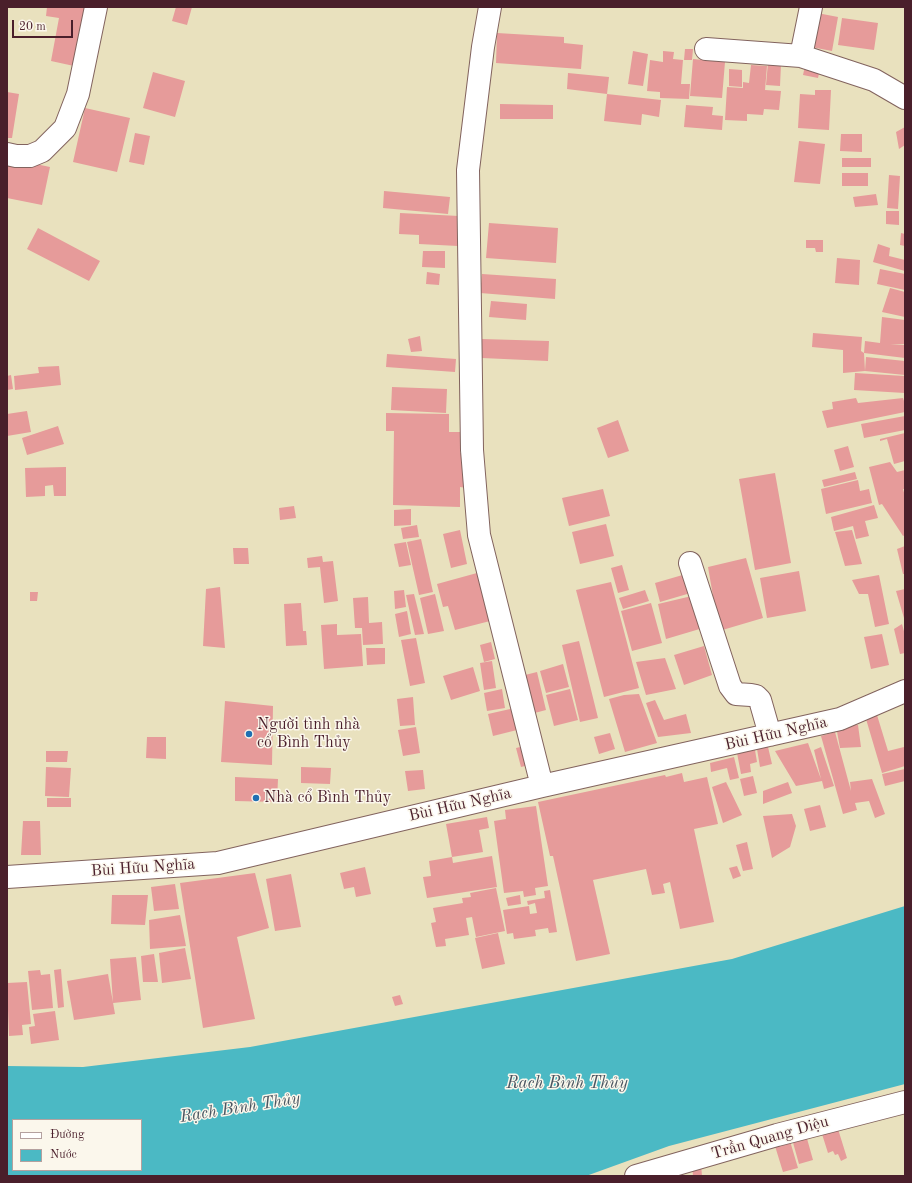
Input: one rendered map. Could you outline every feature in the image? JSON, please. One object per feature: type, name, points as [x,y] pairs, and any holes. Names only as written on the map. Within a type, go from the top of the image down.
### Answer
[{"type":"street","points":[[7,154],[16,156],[30,156],[42,151],[64,128],[78,94],[96,7]]},
{"type":"street","points":[[490,7],[483,47],[468,170],[472,450],[479,535],[542,786]]},
{"type":"street","points":[[801,56],[811,7]]},
{"type":"street","points":[[706,49],[801,56],[874,80],[905,98]]},
{"type":"street","points":[[690,563],[730,686],[736,694],[756,696],[760,700],[770,735]]},
{"type":"street","name":"Bùi Hữu Nghĩa","points":[[7,877],[218,863],[542,786],[840,719],[905,691]]},
{"type":"street","name":"Trần Quang Diệu","points":[[636,1176],[777,1135],[905,1102]]},
{"type":"water","name":"Rạch Bình Thủy","points":[[905,906],[905,1084],[669,1146],[586,1176],[7,1176],[7,1066],[83,1067],[250,1047],[732,959]]},
{"type":"building","points":[[47,7],[85,7],[74,66],[51,61],[59,18],[46,16]]},
{"type":"building","points":[[176,7],[192,7],[187,25],[172,21]]},
{"type":"building","points":[[812,12],[838,17],[832,51],[806,46]]},
{"type":"building","points":[[842,18],[878,23],[874,50],[838,45]]},
{"type":"building","points":[[497,33],[564,37],[564,43],[583,45],[581,69],[496,63]]},
{"type":"building","points":[[685,49],[693,49],[692,60],[684,60]]},
{"type":"building","points":[[633,51],[648,54],[643,86],[628,84]]},
{"type":"building","points":[[663,51],[674,52],[673,59],[683,60],[681,84],[690,84],[689,99],[660,98],[660,92],[647,91],[650,60],[663,62]]},
{"type":"building","points":[[693,59],[725,62],[722,98],[690,96]]},
{"type":"building","points":[[806,61],[821,64],[818,78],[803,75]]},
{"type":"building","points":[[768,63],[781,64],[780,86],[766,85]]},
{"type":"building","points":[[751,65],[767,66],[765,90],[781,91],[779,110],[764,109],[763,115],[747,114],[747,121],[725,120],[727,87],[743,88],[743,82],[749,83]]},
{"type":"building","points":[[729,69],[742,70],[742,87],[729,86]]},
{"type":"building","points":[[153,72],[185,81],[175,117],[143,108]]},
{"type":"building","points":[[568,73],[609,77],[607,94],[567,89]]},
{"type":"building","points":[[815,90],[831,90],[829,130],[798,128],[800,94],[815,95]]},
{"type":"building","points":[[7,92],[19,94],[12,138],[7,138]]},
{"type":"building","points":[[607,94],[661,100],[659,117],[642,114],[641,125],[604,121]]},
{"type":"building","points":[[500,104],[553,105],[553,119],[500,119]]},
{"type":"building","points":[[686,105],[713,107],[712,115],[723,116],[722,130],[684,127]]},
{"type":"building","points":[[85,108],[130,118],[117,172],[73,162]]},
{"type":"building","points":[[905,127],[905,145],[899,149],[896,132]]},
{"type":"building","points":[[135,133],[150,136],[144,165],[129,162]]},
{"type":"building","points":[[841,134],[862,134],[862,152],[840,151]]},
{"type":"building","points":[[799,141],[825,144],[820,184],[794,182]]},
{"type":"building","points":[[7,158],[50,167],[42,205],[7,198]]},
{"type":"building","points":[[842,158],[871,158],[871,167],[842,167]]},
{"type":"building","points":[[842,173],[868,173],[868,186],[842,186]]},
{"type":"building","points":[[889,175],[900,176],[898,209],[887,208]]},
{"type":"building","points":[[384,191],[450,197],[448,214],[383,208]]},
{"type":"building","points":[[876,194],[878,205],[855,207],[853,197]]},
{"type":"building","points":[[886,211],[899,211],[899,225],[886,224]]},
{"type":"building","points":[[400,213],[459,216],[458,246],[419,244],[419,235],[399,234]]},
{"type":"building","points":[[489,223],[558,228],[556,263],[486,258]]},
{"type":"building","points":[[38,228],[100,261],[89,281],[27,249]]},
{"type":"building","points":[[901,233],[905,234],[905,246],[900,245]]},
{"type":"building","points":[[806,240],[823,240],[823,252],[816,252],[815,248],[806,248]]},
{"type":"building","points":[[878,244],[890,248],[889,256],[905,260],[905,271],[873,262]]},
{"type":"building","points":[[423,251],[445,251],[445,268],[422,267]]},
{"type":"building","points":[[837,258],[860,260],[859,285],[835,283]]},
{"type":"building","points":[[880,269],[905,274],[905,290],[877,284]]},
{"type":"building","points":[[427,272],[440,274],[439,285],[426,284]]},
{"type":"building","points":[[482,274],[556,279],[555,299],[480,293]]},
{"type":"building","points":[[890,288],[905,292],[905,317],[882,312]]},
{"type":"building","points":[[491,301],[527,304],[526,320],[489,317]]},
{"type":"building","points":[[882,317],[905,320],[905,344],[890,344],[905,345],[905,358],[864,353],[865,341],[880,343]]},
{"type":"building","points":[[813,333],[862,337],[861,351],[864,353],[865,371],[843,373],[843,350],[812,347]]},
{"type":"building","points":[[420,336],[422,351],[411,352],[408,339]]},
{"type":"building","points":[[482,339],[549,341],[548,361],[482,358]]},
{"type":"building","points":[[387,354],[456,359],[455,372],[386,367]]},
{"type":"building","points":[[866,357],[905,361],[905,375],[865,371]]},
{"type":"building","points":[[59,366],[61,385],[15,390],[14,376],[39,373],[38,367]]},
{"type":"building","points":[[855,373],[905,376],[905,393],[854,390]]},
{"type":"building","points":[[11,375],[13,389],[7,390],[7,376]]},
{"type":"building","points":[[392,387],[447,389],[446,413],[391,410]]},
{"type":"building","points":[[856,398],[858,403],[903,398],[905,412],[827,428],[822,411],[833,409],[832,402]]},
{"type":"building","points":[[27,411],[31,432],[7,436],[7,414]]},
{"type":"building","points":[[386,413],[449,414],[449,432],[460,432],[460,453],[463,453],[467,488],[460,487],[460,507],[393,505],[394,431],[386,431]]},
{"type":"building","points":[[905,416],[905,430],[864,438],[861,424]]},
{"type":"building","points":[[618,420],[629,451],[608,458],[597,428]]},
{"type":"building","points":[[58,426],[64,444],[27,455],[22,438]]},
{"type":"building","points":[[905,433],[905,461],[894,464],[887,439],[880,441],[880,439]]},
{"type":"building","points":[[848,446],[854,467],[840,471],[834,450]]},
{"type":"building","points":[[890,462],[897,472],[905,470],[905,489],[903,489],[905,496],[905,535],[903,536],[882,504],[879,505],[869,467]]},
{"type":"building","points":[[66,467],[66,496],[54,496],[53,485],[45,486],[45,496],[26,497],[25,468]]},
{"type":"building","points":[[855,472],[857,479],[824,487],[822,480]]},
{"type":"building","points":[[775,473],[791,563],[755,570],[739,479]]},
{"type":"building","points":[[858,480],[860,491],[869,489],[872,503],[826,514],[821,489]]},
{"type":"building","points":[[603,489],[610,516],[569,526],[562,498]]},
{"type":"building","points":[[874,505],[878,518],[865,521],[869,536],[856,539],[853,526],[834,531],[831,517]]},
{"type":"building","points":[[294,506],[296,518],[280,520],[279,508]]},
{"type":"building","points":[[411,509],[411,525],[394,526],[394,510]]},
{"type":"building","points":[[606,524],[614,556],[580,564],[572,532]]},
{"type":"building","points":[[417,525],[419,537],[403,539],[401,528]]},
{"type":"building","points":[[460,530],[467,564],[451,568],[443,534]]},
{"type":"building","points":[[852,530],[862,564],[845,566],[835,532]]},
{"type":"building","points":[[421,539],[433,592],[419,595],[407,542]]},
{"type":"building","points":[[406,542],[411,565],[399,567],[394,544]]},
{"type":"building","points":[[905,546],[905,574],[903,574],[897,549]]},
{"type":"building","points":[[233,548],[248,548],[249,564],[234,564]]},
{"type":"building","points":[[322,556],[323,562],[333,561],[338,601],[324,603],[320,567],[308,568],[307,558]]},
{"type":"building","points":[[746,558],[763,618],[719,631],[708,567]]},
{"type":"building","points":[[622,565],[629,590],[618,593],[611,568]]},
{"type":"building","points":[[799,571],[806,611],[767,618],[760,578]]},
{"type":"building","points":[[477,573],[490,621],[455,630],[448,606],[443,607],[437,584]]},
{"type":"building","points":[[686,574],[694,592],[660,602],[655,583]]},
{"type":"building","points":[[879,575],[889,624],[875,627],[868,594],[859,594],[852,580]]},
{"type":"building","points":[[611,582],[639,688],[604,697],[576,590]]},
{"type":"building","points":[[220,587],[225,648],[203,646],[206,589]]},
{"type":"building","points":[[905,589],[905,617],[904,618],[896,591]]},
{"type":"building","points":[[404,590],[406,607],[395,609],[394,591]]},
{"type":"building","points":[[645,590],[649,601],[623,609],[619,598]]},
{"type":"building","points":[[30,592],[38,592],[37,601],[30,601]]},
{"type":"building","points":[[414,594],[424,634],[415,635],[406,595]]},
{"type":"building","points":[[435,594],[444,631],[428,634],[420,598]]},
{"type":"building","points":[[696,595],[703,628],[666,639],[658,604]]},
{"type":"building","points":[[368,597],[369,623],[382,622],[383,644],[363,645],[362,628],[355,628],[353,598]]},
{"type":"building","points":[[301,603],[303,631],[306,631],[307,645],[286,646],[284,604]]},
{"type":"building","points":[[651,603],[662,643],[632,651],[621,611]]},
{"type":"building","points":[[407,611],[411,634],[399,637],[395,614]]},
{"type":"building","points":[[337,624],[337,635],[361,634],[363,666],[324,669],[321,625]]},
{"type":"building","points":[[902,624],[905,635],[905,653],[900,654],[894,629]]},
{"type":"building","points":[[882,634],[889,665],[871,669],[864,637]]},
{"type":"building","points":[[416,638],[425,683],[410,686],[401,640]]},
{"type":"building","points":[[579,641],[598,718],[580,722],[562,645]]},
{"type":"building","points":[[491,642],[495,659],[484,662],[480,645]]},
{"type":"building","points":[[704,646],[712,675],[684,685],[674,655]]},
{"type":"building","points":[[366,648],[385,648],[385,664],[367,665]]},
{"type":"building","points":[[665,658],[676,689],[646,695],[636,662]]},
{"type":"building","points":[[492,661],[496,688],[484,690],[480,663]]},
{"type":"building","points":[[563,664],[569,687],[546,693],[540,671]]},
{"type":"building","points":[[473,667],[480,691],[451,700],[443,676]]},
{"type":"building","points":[[537,672],[546,710],[527,715],[517,677]]},
{"type":"building","points":[[502,689],[505,708],[487,711],[484,693]]},
{"type":"building","points":[[570,689],[578,720],[554,726],[546,695]]},
{"type":"building","points":[[639,694],[657,743],[625,752],[609,699],[624,695]]},
{"type":"building","points":[[413,697],[415,725],[400,726],[397,699]]},
{"type":"building","points":[[655,700],[664,720],[686,714],[691,733],[658,737],[646,703]]},
{"type":"building","points":[[225,701],[273,706],[272,765],[221,762]]},
{"type":"building","points":[[519,707],[525,728],[493,736],[488,714]]},
{"type":"building","points":[[877,715],[888,751],[904,747],[905,766],[882,773],[866,719]]},
{"type":"building","points":[[858,725],[861,747],[840,748],[836,726]]},
{"type":"building","points":[[416,727],[420,753],[403,756],[398,730]]},
{"type":"building","points":[[835,732],[851,791],[850,782],[872,779],[885,814],[875,818],[869,801],[855,803],[857,810],[843,814],[821,736]]},
{"type":"building","points":[[610,733],[615,749],[599,754],[594,737]]},
{"type":"building","points":[[147,737],[166,737],[166,759],[146,758]]},
{"type":"building","points":[[808,743],[821,779],[814,750],[821,747],[834,786],[824,789],[822,781],[796,786],[775,751]]},
{"type":"building","points":[[528,745],[533,764],[521,767],[516,748]]},
{"type":"building","points":[[768,747],[772,764],[760,767],[757,749]]},
{"type":"building","points":[[755,750],[757,762],[750,764],[751,772],[741,774],[737,753]]},
{"type":"building","points":[[46,751],[68,751],[67,762],[46,762]]},
{"type":"building","points":[[734,757],[739,778],[730,780],[727,768],[711,772],[710,763]]},
{"type":"building","points":[[46,767],[71,768],[69,797],[45,796]]},
{"type":"building","points":[[301,767],[331,768],[330,784],[301,783]]},
{"type":"building","points":[[905,769],[905,781],[885,786],[882,774]]},
{"type":"building","points":[[423,770],[425,789],[408,791],[405,771]]},
{"type":"building","points":[[682,773],[684,782],[707,777],[718,824],[694,829],[714,922],[680,929],[670,882],[663,884],[665,893],[652,895],[646,869],[593,880],[610,954],[576,961],[553,856],[550,856],[538,802],[665,775],[666,777]]},
{"type":"building","points":[[753,776],[757,793],[744,796],[740,779]]},
{"type":"building","points":[[235,777],[278,779],[277,802],[235,801]]},
{"type":"building","points":[[726,782],[742,815],[723,823],[712,787]]},
{"type":"building","points":[[788,782],[792,793],[763,804],[763,791]]},
{"type":"building","points":[[47,798],[71,798],[71,807],[47,807]]},
{"type":"building","points":[[820,805],[826,827],[810,831],[804,809]]},
{"type":"building","points":[[536,806],[548,886],[535,888],[536,895],[524,897],[523,891],[504,893],[494,821],[506,819],[505,810]]},
{"type":"building","points":[[792,814],[796,826],[790,847],[772,858],[763,816]]},
{"type":"building","points":[[487,817],[489,828],[479,830],[483,852],[452,857],[446,824]]},
{"type":"building","points":[[23,821],[40,821],[41,855],[21,855]]},
{"type":"building","points":[[747,842],[753,869],[743,871],[736,845]]},
{"type":"building","points":[[492,856],[497,887],[427,898],[423,877],[431,876],[429,861],[452,857],[453,863]]},
{"type":"building","points":[[737,866],[741,876],[733,879],[729,868]]},
{"type":"building","points":[[365,867],[371,894],[356,897],[354,887],[344,889],[340,873]]},
{"type":"building","points":[[255,873],[269,928],[237,937],[255,1019],[203,1028],[180,883]]},
{"type":"building","points":[[291,874],[301,927],[275,931],[266,879]]},
{"type":"building","points":[[175,884],[179,909],[154,911],[151,887]]},
{"type":"building","points":[[496,888],[505,931],[476,937],[472,917],[466,918],[469,935],[445,939],[446,946],[436,947],[431,923],[436,922],[433,908],[463,903],[462,898],[471,897],[470,893]]},
{"type":"building","points":[[550,890],[557,932],[549,933],[548,928],[535,930],[536,936],[514,939],[513,933],[507,934],[503,910],[529,906],[530,914],[537,913],[535,903],[528,905],[527,901],[545,898],[544,891]]},
{"type":"building","points":[[112,895],[148,895],[145,925],[111,924]]},
{"type":"building","points":[[520,895],[521,904],[508,906],[506,898]]},
{"type":"building","points":[[180,915],[186,946],[150,949],[149,920]]},
{"type":"building","points":[[498,933],[505,964],[482,969],[475,938]]},
{"type":"building","points":[[185,948],[191,979],[162,983],[159,953]]},
{"type":"building","points":[[154,954],[158,982],[143,982],[141,956]]},
{"type":"building","points":[[136,957],[141,1000],[113,1003],[110,959]]},
{"type":"building","points":[[61,969],[64,1007],[58,1008],[54,970]]},
{"type":"building","points":[[40,970],[41,975],[50,974],[53,1008],[32,1010],[28,971]]},
{"type":"building","points":[[108,974],[115,1014],[74,1020],[67,981]]},
{"type":"building","points":[[27,982],[31,1024],[22,1025],[23,1035],[9,1036],[7,983]]},
{"type":"building","points":[[400,995],[403,1004],[395,1006],[392,997]]},
{"type":"building","points":[[55,1011],[59,1040],[31,1044],[29,1027],[35,1026],[33,1014]]},
{"type":"building","points":[[838,1129],[847,1158],[841,1161],[838,1154],[835,1155],[833,1151],[828,1153],[822,1134]]},
{"type":"building","points":[[806,1135],[813,1160],[799,1164],[792,1139]]},
{"type":"building","points":[[790,1141],[798,1168],[783,1172],[775,1146]]},
{"type":"building","points":[[701,1164],[702,1176],[693,1176],[692,1165]]},
{"type":"place","name":"Người tình nhà cổ Bình Thủy","points":[[249,734]]},
{"type":"place","name":"Nhà cổ Bình Thủy","points":[[256,798]]}]
